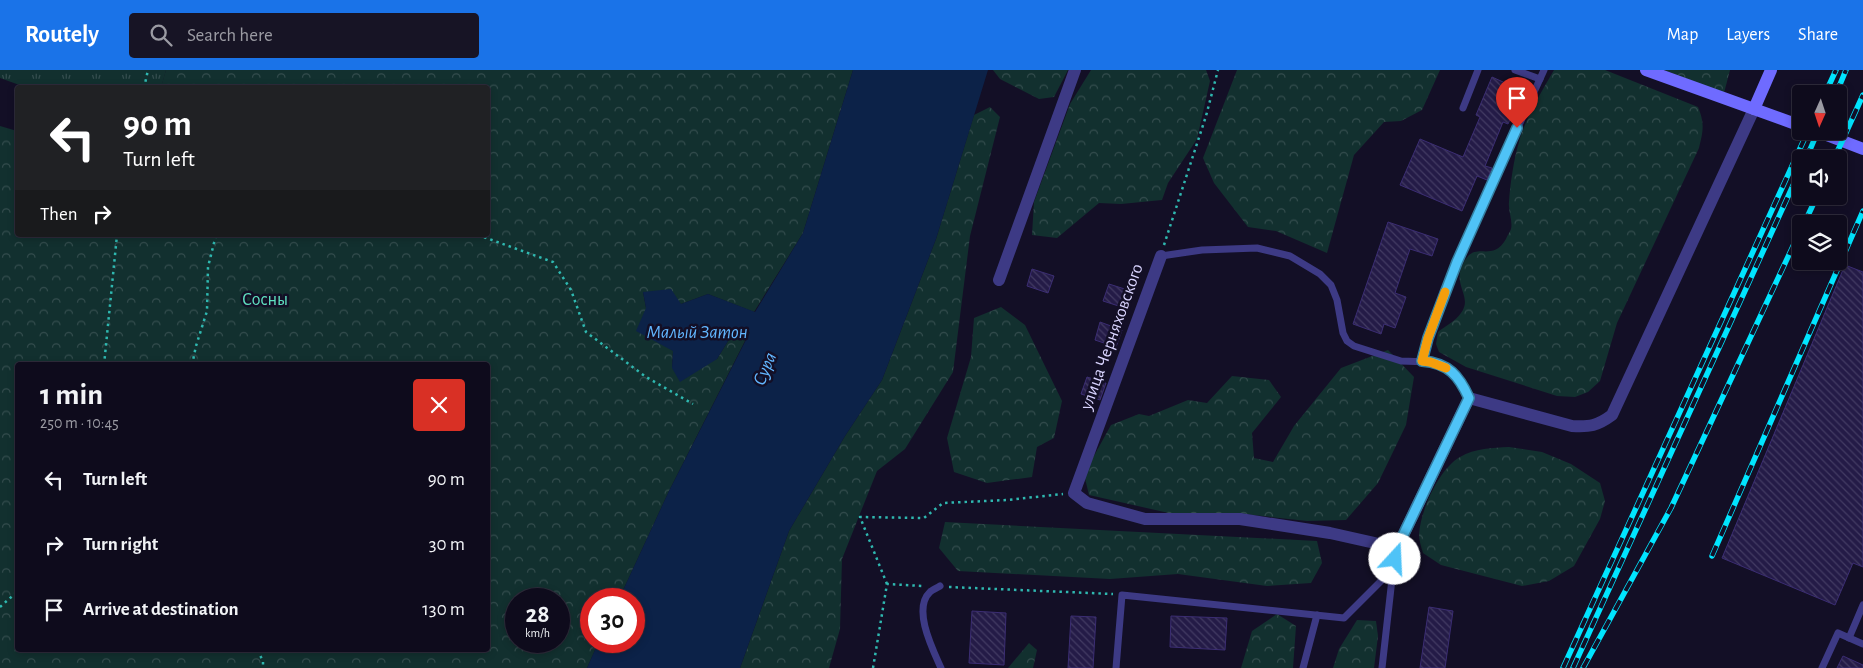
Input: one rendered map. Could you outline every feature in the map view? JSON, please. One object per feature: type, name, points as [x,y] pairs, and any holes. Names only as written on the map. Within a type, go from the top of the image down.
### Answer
[{"type":"main road","points":[[1646,70],[1792,123]]},
{"type":"main road","points":[[1754,109],[1771,70]]},
{"type":"main road","points":[[1841,140],[1863,148]]},
{"type":"street","points":[[999,280],[1075,70]]},
{"type":"street","points":[[1393,569],[1397,548],[1469,398],[1572,426],[1586,427],[1600,424],[1612,415],[1754,109]]},
{"type":"street","name":"улица Черняховского","points":[[1074,493],[1160,256]]},
{"type":"street","points":[[1074,493],[1087,503],[1145,519],[1240,519],[1330,532],[1397,548]]},
{"type":"lane","points":[[1463,108],[1478,70]]},
{"type":"lane","points":[[1515,70],[1540,78]]},
{"type":"lane","points":[[1422,361],[1428,338],[1457,262],[1544,70]]},
{"type":"lane","points":[[1160,256],[1202,250],[1256,248],[1290,256],[1320,274],[1331,285],[1337,300],[1343,333],[1347,341],[1354,346],[1401,361],[1422,361],[1441,365],[1454,372],[1469,398]]},
{"type":"lane","points":[[1116,668],[1122,595],[1344,618],[1393,569]]},
{"type":"lane","points":[[1382,668],[1393,569]]},
{"type":"lane","points":[[940,586],[930,591],[925,598],[923,609],[926,632],[940,668]]},
{"type":"lane","points":[[1849,638],[1863,606]]},
{"type":"lane","points":[[1303,668],[1317,615]]},
{"type":"lane","points":[[1822,668],[1838,633],[1863,644]]},
{"type":"path","points":[[145,85],[148,70]]},
{"type":"path","points":[[1160,256],[1206,116],[1218,70]]},
{"type":"path","points":[[104,362],[117,237]]},
{"type":"path","points":[[193,362],[207,311],[208,267],[216,237]]},
{"type":"path","points":[[484,237],[553,262],[571,290],[586,332],[646,378],[693,404]]},
{"type":"path","points":[[873,668],[887,584],[860,517],[924,518],[943,503],[1007,500],[1074,493]]},
{"type":"path","points":[[887,584],[1122,595]]},
{"type":"path","points":[[0,607],[15,594]]},
{"type":"path","points":[[259,652],[264,668]]},
{"type":"green space","points":[[0,70],[166,70],[162,85],[19,85],[0,78]]},
{"type":"green space","name":"Сосны","points":[[166,70],[853,70],[803,233],[754,312],[708,294],[681,304],[643,292],[646,308],[673,351],[672,368],[717,359],[736,328],[750,331],[669,491],[624,588],[580,588],[580,653],[594,653],[587,668],[0,668],[0,126],[15,130],[15,237],[490,237],[490,85],[162,85]]},
{"type":"green space","points":[[993,70],[1068,70],[1054,97],[1039,99],[1000,79]]},
{"type":"green space","points":[[1091,70],[1206,70],[1210,81],[1197,139],[1168,183],[1162,200],[1121,204],[1099,203],[1057,238],[1032,235],[1034,202],[1070,104]]},
{"type":"green space","points":[[1237,70],[1440,70],[1422,110],[1401,121],[1384,122],[1354,155],[1327,253],[1276,231],[1248,227],[1214,183],[1203,158]]},
{"type":"green space","points":[[1554,70],[1605,70],[1698,107],[1702,123],[1699,148],[1617,323],[1600,381],[1588,392],[1575,397],[1557,396],[1466,367],[1439,352],[1436,344],[1438,332],[1456,318],[1464,307],[1465,302],[1460,273],[1467,258],[1472,253],[1494,250],[1506,239],[1511,230],[1509,205],[1512,172],[1517,148],[1529,115]]},
{"type":"green space","points":[[1664,70],[1730,70],[1724,93]]},
{"type":"green space","points":[[990,107],[1000,117],[970,236],[953,372],[905,449],[877,471],[842,559],[840,629],[829,668],[740,668],[789,531],[845,436],[882,380],[936,239],[974,115]]},
{"type":"green space","points":[[1001,307],[1025,325],[1062,401],[1054,438],[1037,447],[1032,477],[987,483],[954,472],[947,438],[971,357],[974,318]]},
{"type":"green space","points":[[1388,350],[1414,377],[1406,425],[1378,483],[1346,520],[1307,521],[1244,514],[1182,516],[1089,495],[1084,474],[1111,425],[1139,414],[1149,416],[1188,400],[1207,403],[1232,376],[1269,380],[1281,397],[1252,433],[1254,458],[1273,462],[1294,426],[1341,368]]},
{"type":"green space","points":[[1509,447],[1542,452],[1571,464],[1600,483],[1605,501],[1600,519],[1574,566],[1549,581],[1522,586],[1441,565],[1423,553],[1419,534],[1420,524],[1432,491],[1445,471],[1452,463],[1466,454],[1484,449]]},
{"type":"green space","points":[[945,522],[1317,541],[1322,563],[1311,583],[1267,586],[1178,574],[1110,579],[958,571],[939,548]]},
{"type":"green space","points":[[1277,614],[1296,626],[1293,668],[1241,668],[1252,631]]},
{"type":"green space","points":[[1357,620],[1376,621],[1378,636],[1374,668],[1333,668],[1339,649]]},
{"type":"green space","points":[[1029,643],[1037,650],[1033,668],[1008,668]]},
{"type":"water","points":[[853,70],[988,70],[936,239],[882,380],[845,436],[789,531],[740,668],[587,668],[594,653],[645,653],[645,588],[624,588],[669,491],[750,332],[736,328],[717,359],[680,382],[672,368],[673,351],[636,331],[646,308],[643,292],[671,289],[681,304],[708,294],[755,312],[803,233]]},
{"type":"building","points":[[1492,77],[1523,91],[1508,124],[1503,122],[1485,166],[1492,168],[1487,180],[1477,176],[1462,211],[1400,185],[1420,139],[1463,157],[1480,117],[1476,115]]},
{"type":"building","points":[[1388,222],[1438,239],[1432,256],[1410,249],[1395,293],[1406,297],[1395,328],[1384,324],[1381,334],[1353,324]]},
{"type":"building","points":[[1847,266],[1863,272],[1863,567],[1853,563],[1835,605],[1722,558],[1843,270],[1847,270]]},
{"type":"building","points":[[1032,269],[1054,276],[1048,293],[1027,286]]},
{"type":"building","points":[[1109,284],[1131,291],[1125,308],[1103,301]]},
{"type":"building","points":[[1100,322],[1122,330],[1116,347],[1095,340]]},
{"type":"building","points":[[1087,377],[1106,383],[1100,400],[1081,394]]},
{"type":"building","points":[[1429,607],[1453,611],[1445,668],[1420,668]]},
{"type":"building","points":[[972,611],[1006,613],[1004,665],[969,663]]},
{"type":"building","points":[[1071,616],[1096,617],[1093,668],[1068,668]]},
{"type":"building","points":[[1171,616],[1227,618],[1225,650],[1170,647]]},
{"type":"building","points":[[1843,656],[1863,665],[1863,668],[1837,668]]},
{"type":"railway","points":[[1829,85],[1836,70]]},
{"type":"railway","points":[[1840,85],[1846,70]]},
{"type":"railway","points":[[1838,150],[1863,95]]},
{"type":"railway","points":[[1563,668],[1804,140]]},
{"type":"railway","points":[[1810,150],[1814,140]]},
{"type":"railway","points":[[1573,668],[1792,188]]},
{"type":"railway","points":[[1808,215],[1813,205]]},
{"type":"railway","points":[[1712,556],[1863,211]]},
{"type":"railway","points":[[1583,668],[1671,508],[1792,248]]},
{"type":"slow traffic","points":[[1445,292],[1428,338],[1422,361],[1446,368]]},
{"type":"route","points":[[1395,559],[1397,548],[1469,398],[1454,372],[1441,365],[1422,361],[1428,338],[1457,262],[1517,128]]},
{"type":"water label","name":"Малый Затон","points":[[697,332]]},
{"type":"water label","name":"Сура","points":[[765,369]]}]
